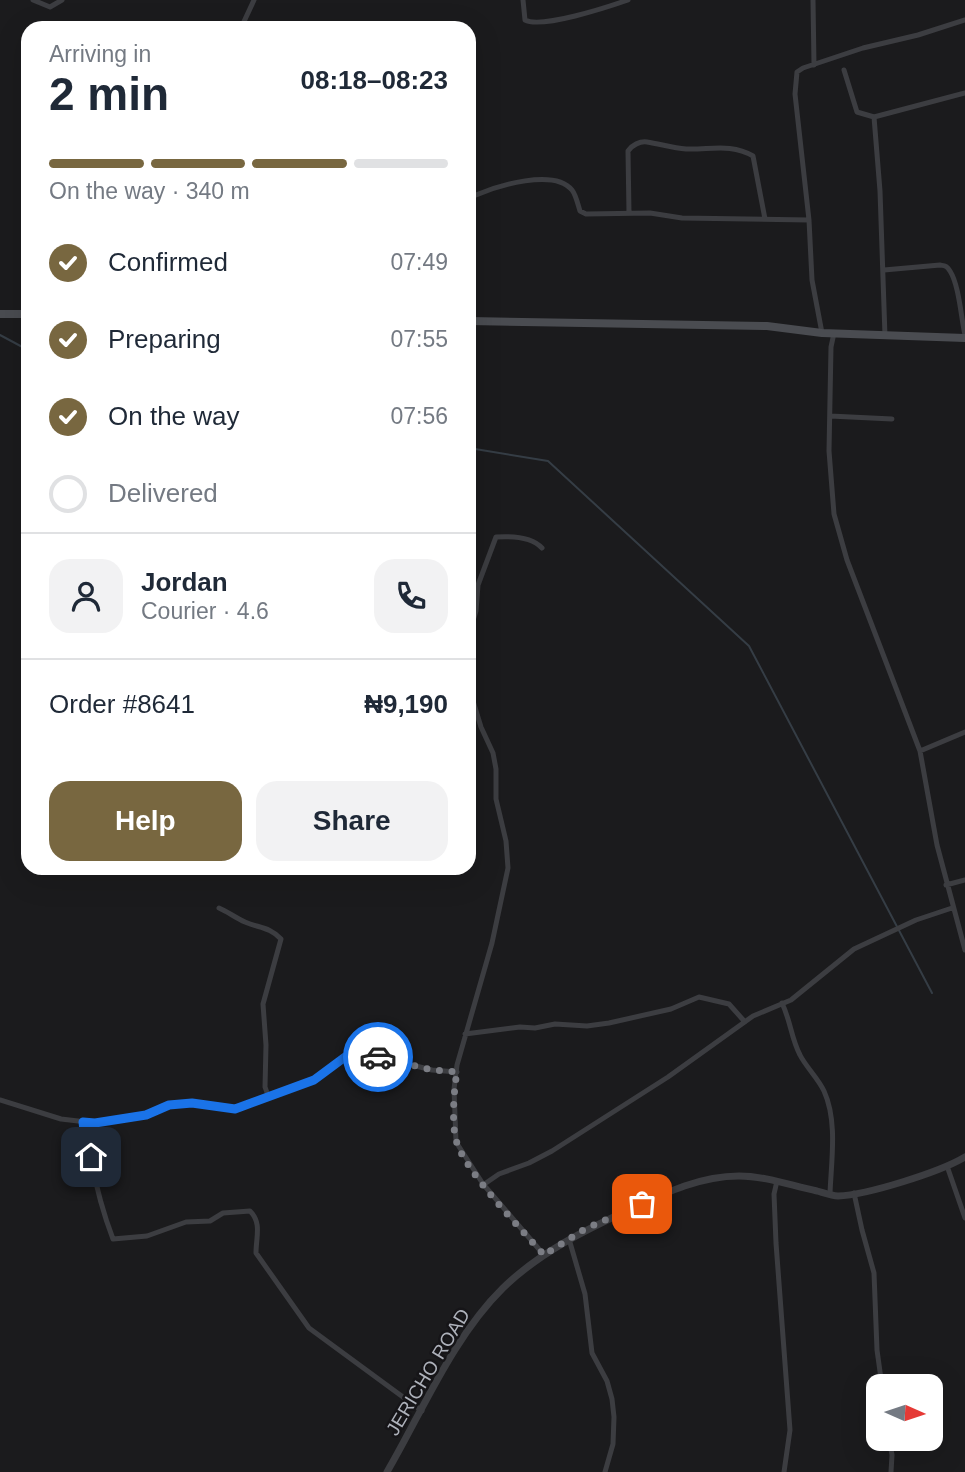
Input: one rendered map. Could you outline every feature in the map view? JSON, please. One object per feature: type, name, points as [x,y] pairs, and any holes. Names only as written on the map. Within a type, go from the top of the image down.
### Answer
[{"type":"main road","points":[[0,314],[21,314]]},
{"type":"main road","points":[[476,321],[767,326],[822,333],[965,336]]},
{"type":"street","points":[[33,0],[50,7],[62,0]]},
{"type":"street","points":[[523,0],[525,20],[531,23],[582,14],[628,0]]},
{"type":"street","points":[[813,0],[814,65]]},
{"type":"street","points":[[244,21],[252,1]]},
{"type":"street","points":[[822,333],[812,280],[809,220],[795,82],[797,72],[863,48],[965,20]]},
{"type":"street","points":[[844,70],[857,113],[874,117],[965,93]]},
{"type":"street","points":[[874,117],[884,270],[885,336]]},
{"type":"street","points":[[629,213],[628,150],[631,146],[647,142],[688,149],[730,147],[753,156],[765,219]]},
{"type":"street","points":[[476,195],[493,187],[542,178],[564,184],[573,190],[580,211],[586,214],[650,213],[682,218],[809,220]]},
{"type":"street","points":[[884,270],[940,264],[946,267],[951,272],[965,336]]},
{"type":"street","points":[[834,333],[831,347],[829,451],[834,514],[847,560],[920,751],[936,845],[965,950]]},
{"type":"street","points":[[831,416],[892,419]]},
{"type":"street","points":[[476,611],[478,585],[496,537],[523,539],[537,543],[542,548]]},
{"type":"street","points":[[476,711],[493,753],[498,815],[506,841],[508,868],[492,943],[457,1072],[454,1090],[456,1142],[484,1185],[544,1255]]},
{"type":"street","points":[[920,751],[965,732]]},
{"type":"street","points":[[946,885],[965,880]]},
{"type":"street","points":[[219,908],[246,922],[263,926],[281,939],[263,1004],[265,1087],[269,1098]]},
{"type":"street","points":[[484,1185],[499,1174],[552,1151],[668,1077],[752,1016],[791,1000],[854,949],[916,920],[952,908]]},
{"type":"street","points":[[466,1034],[555,1024],[587,1026],[609,1023],[671,1009],[699,997],[729,1004],[745,1022]]},
{"type":"street","points":[[782,1003],[792,1024],[793,1038],[800,1057],[824,1091],[831,1115],[830,1194]]},
{"type":"street","points":[[0,1100],[61,1119],[95,1123],[146,1115],[169,1105],[192,1103],[235,1109],[314,1080],[345,1057],[368,1054],[432,1070],[457,1072]]},
{"type":"street","points":[[83,1122],[96,1187],[113,1239],[147,1236],[186,1222],[210,1221],[223,1213],[250,1211],[255,1217],[258,1230],[256,1252],[309,1328],[422,1411]]},
{"type":"street","name":"JERICHO ROAD","points":[[387,1472],[462,1338],[481,1313],[503,1288],[544,1255],[585,1229],[677,1188],[712,1178],[741,1176],[777,1181],[838,1196],[873,1189],[947,1166],[965,1157]]},
{"type":"street","points":[[947,1166],[965,1218]]},
{"type":"street","points":[[777,1181],[774,1194],[776,1243],[789,1430],[784,1472]]},
{"type":"street","points":[[854,1193],[874,1273],[880,1374]]},
{"type":"street","points":[[569,1239],[585,1294],[592,1353],[607,1381],[612,1399],[613,1444],[605,1472]]},
{"type":"street","points":[[891,1451],[891,1472]]},
{"type":"waterway","points":[[0,335],[21,346]]},
{"type":"waterway","points":[[476,449],[548,461],[749,646],[932,993]]},
{"type":"way so far","points":[[378,1057],[432,1070],[457,1072],[454,1090],[456,1142],[483,1184],[544,1255],[585,1229],[642,1204]]},
{"type":"route","points":[[91,1157],[86,1147],[83,1122],[95,1123],[146,1115],[169,1105],[192,1103],[235,1109],[314,1080],[345,1057],[368,1054],[378,1057]]}]
